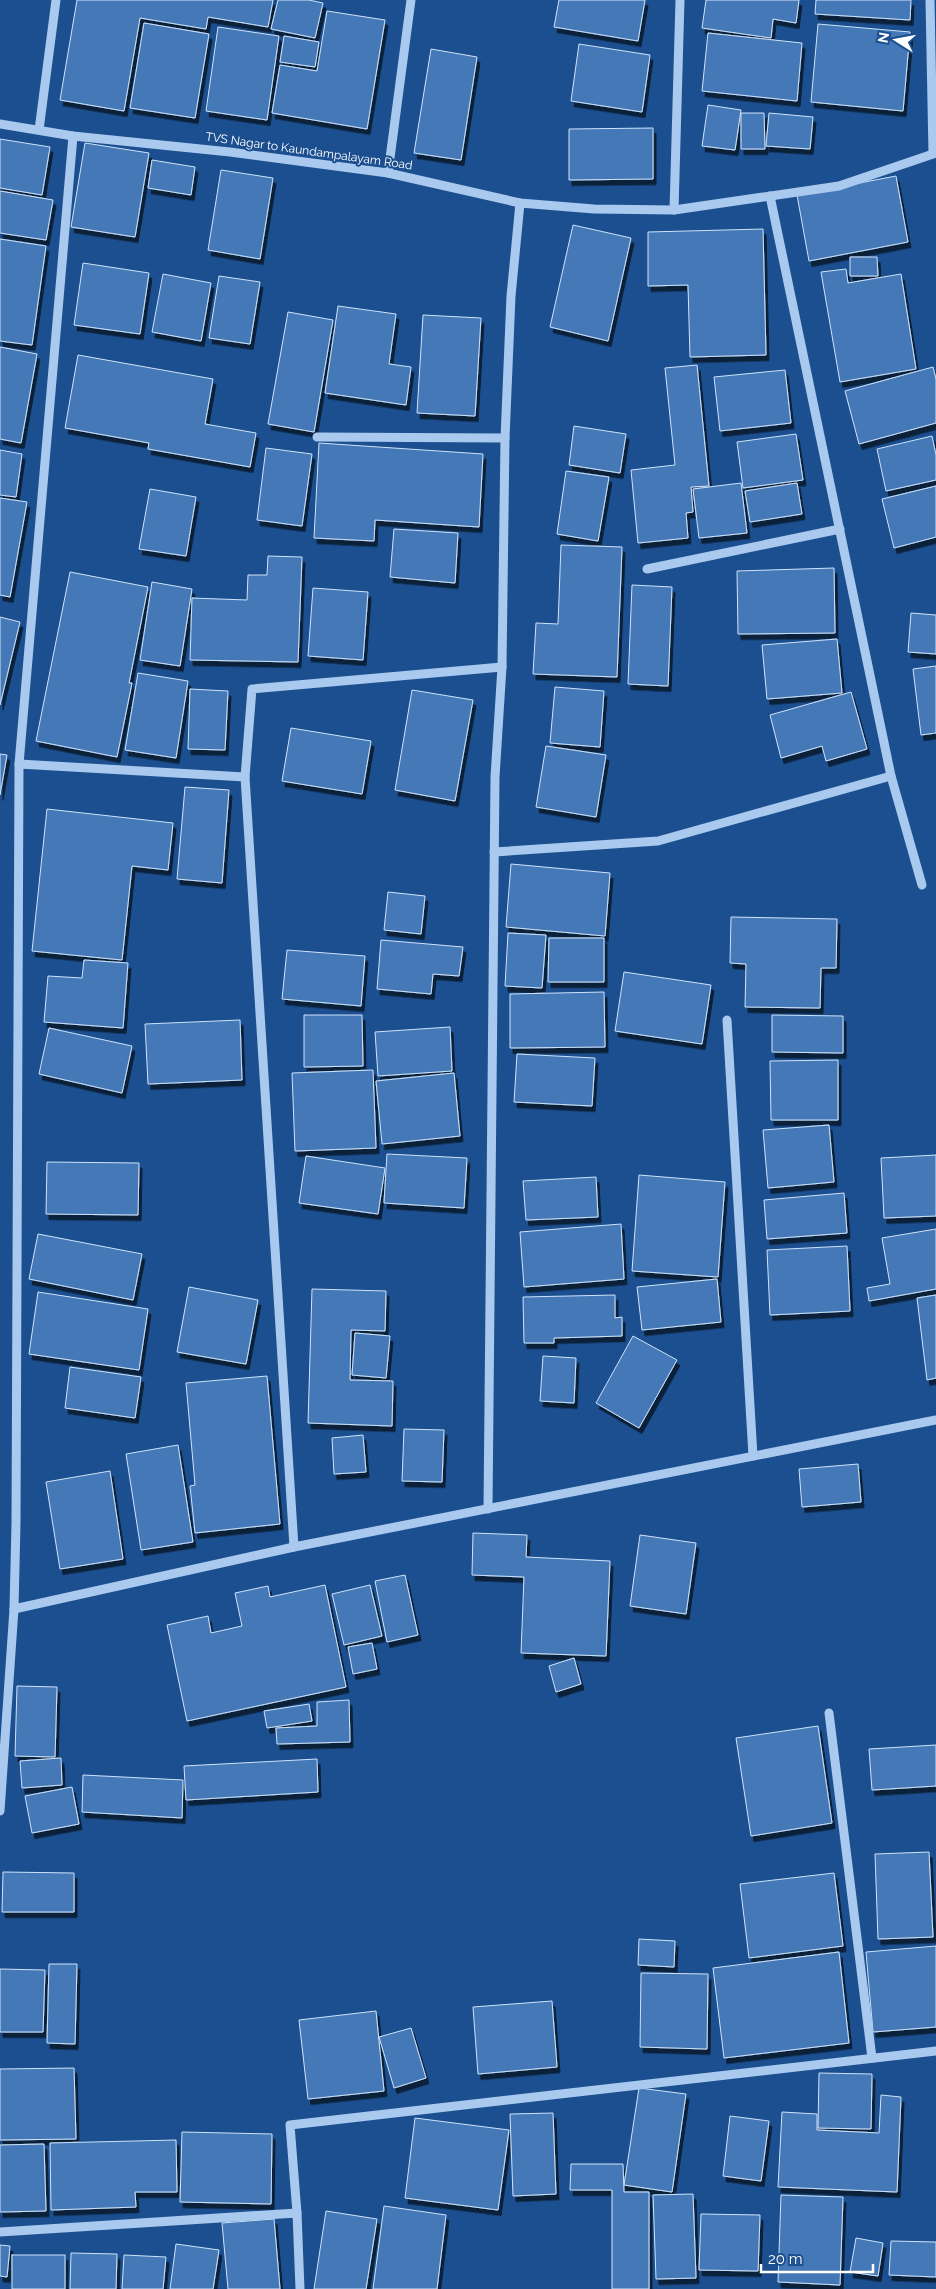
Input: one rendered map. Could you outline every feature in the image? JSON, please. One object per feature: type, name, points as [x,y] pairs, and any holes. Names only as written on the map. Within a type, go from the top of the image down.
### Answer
[{"type":"street","points":[[39,130],[56,0]]},
{"type":"street","points":[[388,173],[411,0]]},
{"type":"street","points":[[674,210],[680,0]]},
{"type":"street","points":[[930,0],[934,153]]},
{"type":"street","name":"TVS Nagar to Kaundampalayam Road","points":[[0,124],[73,136],[230,152],[388,173],[520,203],[594,209],[674,210],[839,186],[934,153]]},
{"type":"street","points":[[0,1811],[14,1609],[19,764],[73,136]]},
{"type":"street","points":[[770,196],[891,776],[922,885]]},
{"type":"street","points":[[488,1509],[495,777],[502,667],[505,438],[511,296],[520,203]]},
{"type":"street","points":[[317,437],[505,438]]},
{"type":"street","points":[[647,570],[840,529]]},
{"type":"street","points":[[294,1547],[245,777],[252,689],[502,667]]},
{"type":"street","points":[[19,764],[245,777]]},
{"type":"street","points":[[494,852],[658,841],[891,776]]},
{"type":"street","points":[[727,1020],[753,1456]]},
{"type":"street","points":[[14,1609],[294,1547],[936,1420]]},
{"type":"street","points":[[829,1713],[872,2058]]},
{"type":"street","points":[[300,2289],[297,2213],[290,2125],[936,2051]]},
{"type":"street","points":[[0,2232],[297,2213]]},
{"type":"building","points":[[77,0],[273,0],[268,27],[208,17],[206,29],[140,18],[124,111],[60,100]]},
{"type":"building","points":[[278,0],[309,0],[323,3],[315,38],[271,29]]},
{"type":"building","points":[[559,0],[645,0],[638,41],[554,27]]},
{"type":"building","points":[[706,0],[799,0],[796,23],[773,19],[771,38],[702,28]]},
{"type":"building","points":[[816,0],[911,0],[910,20],[815,14]]},
{"type":"building","points":[[327,11],[385,20],[367,129],[272,113],[280,65],[317,71]]},
{"type":"building","points":[[144,23],[209,34],[195,118],[130,108]]},
{"type":"building","points":[[818,24],[910,32],[903,111],[811,102]]},
{"type":"building","points":[[218,27],[279,36],[267,120],[206,111]]},
{"type":"building","points":[[708,33],[802,43],[797,101],[702,91]]},
{"type":"building","points":[[284,36],[319,42],[315,67],[280,62]]},
{"type":"building","points":[[579,44],[650,55],[642,112],[571,101]]},
{"type":"building","points":[[431,49],[477,57],[461,160],[414,153]]},
{"type":"building","points":[[708,105],[741,110],[735,150],[702,146]]},
{"type":"building","points":[[741,113],[764,113],[765,149],[741,149]]},
{"type":"building","points":[[769,113],[813,117],[810,149],[766,146]]},
{"type":"building","points":[[653,128],[653,179],[569,180],[569,129]]},
{"type":"building","points":[[0,139],[50,147],[42,195],[0,188]]},
{"type":"building","points":[[85,143],[149,153],[135,237],[71,227]]},
{"type":"building","points":[[152,160],[195,167],[191,195],[148,188]]},
{"type":"building","points":[[221,170],[273,178],[260,259],[208,250]]},
{"type":"building","points":[[896,176],[908,242],[809,261],[797,195]]},
{"type":"building","points":[[0,191],[53,200],[46,240],[0,233]]},
{"type":"building","points":[[573,225],[631,238],[608,341],[550,327]]},
{"type":"building","points":[[763,229],[766,355],[690,357],[688,285],[648,286],[648,232]]},
{"type":"building","points":[[0,239],[46,246],[32,345],[0,341]]},
{"type":"building","points":[[850,257],[877,257],[878,276],[850,276]]},
{"type":"building","points":[[83,263],[149,273],[140,334],[74,325]]},
{"type":"building","points":[[846,269],[848,283],[901,274],[916,369],[840,382],[821,272]]},
{"type":"building","points":[[163,274],[211,283],[201,341],[152,332]]},
{"type":"building","points":[[219,276],[260,282],[250,344],[209,338]]},
{"type":"building","points":[[338,306],[396,314],[389,364],[411,367],[406,405],[325,393]]},
{"type":"building","points":[[288,312],[333,320],[314,432],[268,424]]},
{"type":"building","points":[[423,315],[481,318],[475,416],[417,413]]},
{"type":"building","points":[[0,347],[37,354],[21,443],[0,439]]},
{"type":"building","points":[[78,355],[213,379],[205,424],[256,433],[250,467],[148,449],[149,443],[65,428]]},
{"type":"building","points":[[697,365],[709,486],[691,487],[693,512],[686,513],[688,538],[638,543],[631,470],[675,465],[665,368]]},
{"type":"building","points":[[933,367],[936,379],[936,423],[859,444],[845,391]]},
{"type":"building","points":[[785,370],[791,423],[720,431],[714,377]]},
{"type":"building","points":[[574,426],[626,434],[620,473],[569,465]]},
{"type":"building","points":[[796,434],[803,480],[743,488],[737,442]]},
{"type":"building","points":[[932,436],[936,455],[936,480],[886,491],[877,449]]},
{"type":"building","points":[[319,443],[483,454],[479,527],[375,520],[374,541],[314,538]]},
{"type":"building","points":[[266,448],[312,454],[302,526],[257,520]]},
{"type":"building","points":[[0,450],[22,454],[16,497],[0,495]]},
{"type":"building","points":[[566,471],[609,477],[598,541],[557,534]]},
{"type":"building","points":[[741,483],[747,533],[699,538],[693,489]]},
{"type":"building","points":[[797,483],[802,514],[750,522],[745,491]]},
{"type":"building","points":[[936,486],[936,537],[894,548],[882,499]]},
{"type":"building","points":[[150,489],[196,497],[186,556],[139,549]]},
{"type":"building","points":[[0,498],[27,502],[10,597],[0,595]]},
{"type":"building","points":[[394,529],[458,533],[455,583],[390,577]]},
{"type":"building","points":[[561,545],[622,547],[617,677],[533,674],[536,623],[558,624]]},
{"type":"building","points":[[268,556],[302,557],[298,662],[190,660],[192,598],[247,600],[248,575],[267,575]]},
{"type":"building","points":[[834,568],[835,633],[738,634],[737,571]]},
{"type":"building","points":[[70,572],[148,587],[117,757],[36,741]]},
{"type":"building","points":[[152,582],[192,589],[180,666],[140,660]]},
{"type":"building","points":[[632,585],[672,587],[668,686],[628,684]]},
{"type":"building","points":[[313,588],[368,592],[363,660],[308,656]]},
{"type":"building","points":[[911,613],[936,615],[936,654],[908,652]]},
{"type":"building","points":[[0,617],[20,622],[0,705]]},
{"type":"building","points":[[837,639],[842,693],[767,699],[762,645]]},
{"type":"building","points":[[936,666],[936,733],[921,735],[913,669]]},
{"type":"building","points":[[138,673],[188,681],[176,758],[125,750]]},
{"type":"building","points":[[555,687],[604,691],[600,747],[550,743]]},
{"type":"building","points":[[190,689],[228,691],[225,750],[188,749]]},
{"type":"building","points":[[412,690],[473,700],[455,801],[395,790]]},
{"type":"building","points":[[851,692],[867,749],[826,761],[822,746],[781,758],[770,715]]},
{"type":"building","points":[[291,728],[371,741],[362,794],[282,781]]},
{"type":"building","points":[[546,746],[606,755],[596,817],[536,807]]},
{"type":"building","points":[[0,754],[7,755],[0,795]]},
{"type":"building","points":[[185,787],[229,790],[222,883],[177,879]]},
{"type":"building","points":[[47,809],[173,823],[168,870],[132,866],[122,960],[32,951]]},
{"type":"building","points":[[511,864],[610,873],[605,936],[506,927]]},
{"type":"building","points":[[388,892],[425,896],[421,934],[384,930]]},
{"type":"building","points":[[731,917],[837,919],[836,968],[821,968],[820,1008],[745,1007],[746,964],[730,963]]},
{"type":"building","points":[[508,933],[546,935],[542,988],[505,986]]},
{"type":"building","points":[[549,938],[604,938],[604,982],[548,982]]},
{"type":"building","points":[[381,940],[463,947],[459,976],[433,974],[431,994],[377,989]]},
{"type":"building","points":[[287,950],[365,956],[361,1006],[282,999]]},
{"type":"building","points":[[84,960],[128,963],[123,1028],[44,1022],[48,976],[82,978]]},
{"type":"building","points":[[624,972],[711,985],[702,1044],[615,1031]]},
{"type":"building","points":[[604,992],[605,1047],[510,1048],[510,994]]},
{"type":"building","points":[[304,1015],[362,1015],[363,1066],[304,1067]]},
{"type":"building","points":[[772,1015],[843,1016],[843,1053],[772,1052]]},
{"type":"building","points":[[240,1020],[242,1080],[148,1084],[145,1024]]},
{"type":"building","points":[[450,1027],[452,1071],[378,1076],[375,1032]]},
{"type":"building","points":[[49,1028],[132,1046],[122,1093],[39,1074]]},
{"type":"building","points":[[517,1054],[595,1058],[592,1106],[514,1102]]},
{"type":"building","points":[[838,1060],[838,1120],[771,1120],[770,1061]]},
{"type":"building","points":[[373,1070],[376,1148],[295,1151],[292,1073]]},
{"type":"building","points":[[454,1073],[460,1136],[382,1144],[376,1081]]},
{"type":"building","points":[[829,1125],[834,1182],[768,1188],[763,1130]]},
{"type":"building","points":[[387,1154],[467,1158],[464,1208],[384,1203]]},
{"type":"building","points":[[936,1155],[936,1216],[884,1218],[881,1158]]},
{"type":"building","points":[[306,1156],[385,1168],[378,1214],[299,1203]]},
{"type":"building","points":[[47,1162],[139,1163],[138,1215],[46,1214]]},
{"type":"building","points":[[639,1175],[725,1182],[718,1277],[632,1271]]},
{"type":"building","points":[[596,1177],[598,1217],[526,1220],[523,1181]]},
{"type":"building","points":[[844,1193],[847,1233],[767,1239],[764,1200]]},
{"type":"building","points":[[621,1224],[624,1279],[524,1287],[520,1232]]},
{"type":"building","points":[[936,1229],[936,1289],[869,1301],[867,1288],[890,1284],[882,1238]]},
{"type":"building","points":[[38,1234],[142,1254],[133,1300],[29,1279]]},
{"type":"building","points":[[847,1246],[850,1311],[770,1315],[767,1250]]},
{"type":"building","points":[[717,1279],[721,1322],[642,1330],[637,1287]]},
{"type":"building","points":[[189,1287],[258,1300],[246,1364],[177,1352]]},
{"type":"building","points":[[312,1289],[386,1291],[385,1331],[351,1330],[350,1380],[393,1381],[392,1426],[308,1423]]},
{"type":"building","points":[[38,1292],[148,1309],[139,1370],[29,1354]]},
{"type":"building","points":[[615,1295],[615,1318],[622,1317],[622,1336],[554,1338],[554,1343],[524,1343],[523,1297]]},
{"type":"building","points":[[936,1295],[936,1378],[927,1380],[917,1298]]},
{"type":"building","points":[[355,1333],[390,1336],[386,1378],[352,1375]]},
{"type":"building","points":[[633,1336],[677,1360],[639,1428],[596,1403]]},
{"type":"building","points":[[543,1356],[576,1358],[574,1403],[540,1401]]},
{"type":"building","points":[[70,1367],[141,1377],[135,1418],[65,1408]]},
{"type":"building","points":[[267,1376],[280,1524],[195,1533],[190,1486],[195,1485],[186,1383]]},
{"type":"building","points":[[404,1429],[444,1430],[442,1482],[402,1481]]},
{"type":"building","points":[[363,1435],[366,1472],[334,1474],[332,1438]]},
{"type":"building","points":[[178,1445],[193,1542],[141,1550],[126,1454]]},
{"type":"building","points":[[858,1464],[861,1502],[802,1507],[799,1469]]},
{"type":"building","points":[[110,1471],[123,1559],[60,1569],[46,1482]]},
{"type":"building","points":[[473,1533],[527,1535],[526,1557],[610,1561],[606,1656],[521,1653],[524,1577],[472,1575]]},
{"type":"building","points":[[640,1535],[696,1543],[686,1614],[630,1606]]},
{"type":"building","points":[[405,1575],[418,1635],[387,1642],[375,1581]]},
{"type":"building","points":[[325,1585],[346,1687],[187,1721],[167,1625],[208,1616],[211,1633],[242,1626],[235,1593],[268,1586],[270,1597]]},
{"type":"building","points":[[370,1585],[382,1636],[344,1645],[332,1594]]},
{"type":"building","points":[[372,1643],[377,1669],[353,1674],[348,1647]]},
{"type":"building","points":[[574,1658],[581,1684],[556,1692],[549,1666]]},
{"type":"building","points":[[17,1686],[57,1687],[55,1757],[15,1756]]},
{"type":"building","points":[[349,1700],[350,1742],[277,1744],[276,1728],[317,1726],[317,1702]]},
{"type":"building","points":[[309,1704],[312,1721],[267,1728],[264,1711]]},
{"type":"building","points":[[818,1726],[832,1823],[751,1836],[736,1738]]},
{"type":"building","points":[[936,1745],[936,1786],[872,1790],[869,1749]]},
{"type":"building","points":[[61,1758],[62,1785],[22,1788],[20,1761]]},
{"type":"building","points":[[317,1759],[318,1792],[186,1800],[184,1766]]},
{"type":"building","points":[[83,1775],[183,1780],[182,1818],[82,1812]]},
{"type":"building","points":[[72,1787],[79,1824],[32,1833],[25,1796]]},
{"type":"building","points":[[929,1852],[933,1937],[878,1939],[875,1854]]},
{"type":"building","points":[[3,1872],[74,1873],[74,1912],[2,1912]]},
{"type":"building","points":[[834,1873],[843,1946],[749,1958],[740,1884]]},
{"type":"building","points":[[639,1939],[675,1941],[674,1967],[638,1965]]},
{"type":"building","points":[[936,1946],[936,2027],[873,2032],[866,1952]]},
{"type":"building","points":[[839,1952],[849,2043],[724,2058],[713,1968]]},
{"type":"building","points":[[49,1964],[77,1964],[75,2044],[47,2043]]},
{"type":"building","points":[[0,1969],[45,1970],[43,2032],[0,2032]]},
{"type":"building","points":[[641,1973],[708,1974],[707,2049],[640,2047]]},
{"type":"building","points":[[552,2001],[557,2067],[478,2074],[473,2007]]},
{"type":"building","points":[[376,2011],[384,2091],[308,2099],[299,2020]]},
{"type":"building","points":[[411,2028],[426,2078],[394,2088],[379,2037]]},
{"type":"building","points":[[74,2068],[76,2139],[0,2140],[0,2069]]},
{"type":"building","points":[[819,2073],[872,2074],[871,2129],[818,2128]]},
{"type":"building","points":[[639,2088],[686,2094],[672,2192],[624,2185]]},
{"type":"building","points":[[881,2095],[901,2097],[897,2192],[778,2187],[782,2112],[817,2114],[817,2130],[879,2133]]},
{"type":"building","points":[[553,2113],[556,2194],[513,2196],[510,2114]]},
{"type":"building","points":[[730,2116],[769,2121],[761,2181],[723,2176]]},
{"type":"building","points":[[415,2118],[509,2130],[498,2210],[405,2198]]},
{"type":"building","points":[[182,2132],[272,2134],[271,2204],[180,2202]]},
{"type":"building","points":[[176,2140],[177,2192],[135,2192],[136,2207],[51,2210],[50,2143]]},
{"type":"building","points":[[44,2144],[46,2211],[0,2212],[0,2145]]},
{"type":"building","points":[[571,2164],[623,2164],[624,2192],[649,2192],[649,2289],[612,2289],[612,2190],[570,2190]]},
{"type":"building","points":[[693,2194],[696,2278],[656,2279],[653,2195]]},
{"type":"building","points":[[781,2195],[843,2197],[840,2285],[778,2282]]},
{"type":"building","points":[[384,2206],[446,2215],[437,2289],[373,2289]]},
{"type":"building","points":[[326,2211],[377,2219],[366,2289],[314,2289]]},
{"type":"building","points":[[701,2214],[760,2215],[758,2271],[699,2270]]},
{"type":"building","points":[[274,2219],[280,2289],[228,2289],[222,2223]]},
{"type":"building","points":[[856,2238],[883,2243],[878,2276],[850,2272]]},
{"type":"building","points":[[891,2241],[936,2242],[936,2277],[889,2275]]},
{"type":"building","points":[[176,2244],[219,2250],[213,2289],[170,2289]]},
{"type":"building","points":[[0,2245],[10,2246],[7,2277],[0,2276]]},
{"type":"building","points":[[71,2253],[117,2254],[116,2289],[70,2289]]},
{"type":"building","points":[[12,2255],[65,2255],[65,2289],[12,2289]]},
{"type":"building","points":[[124,2255],[166,2257],[163,2289],[122,2289]]}]
